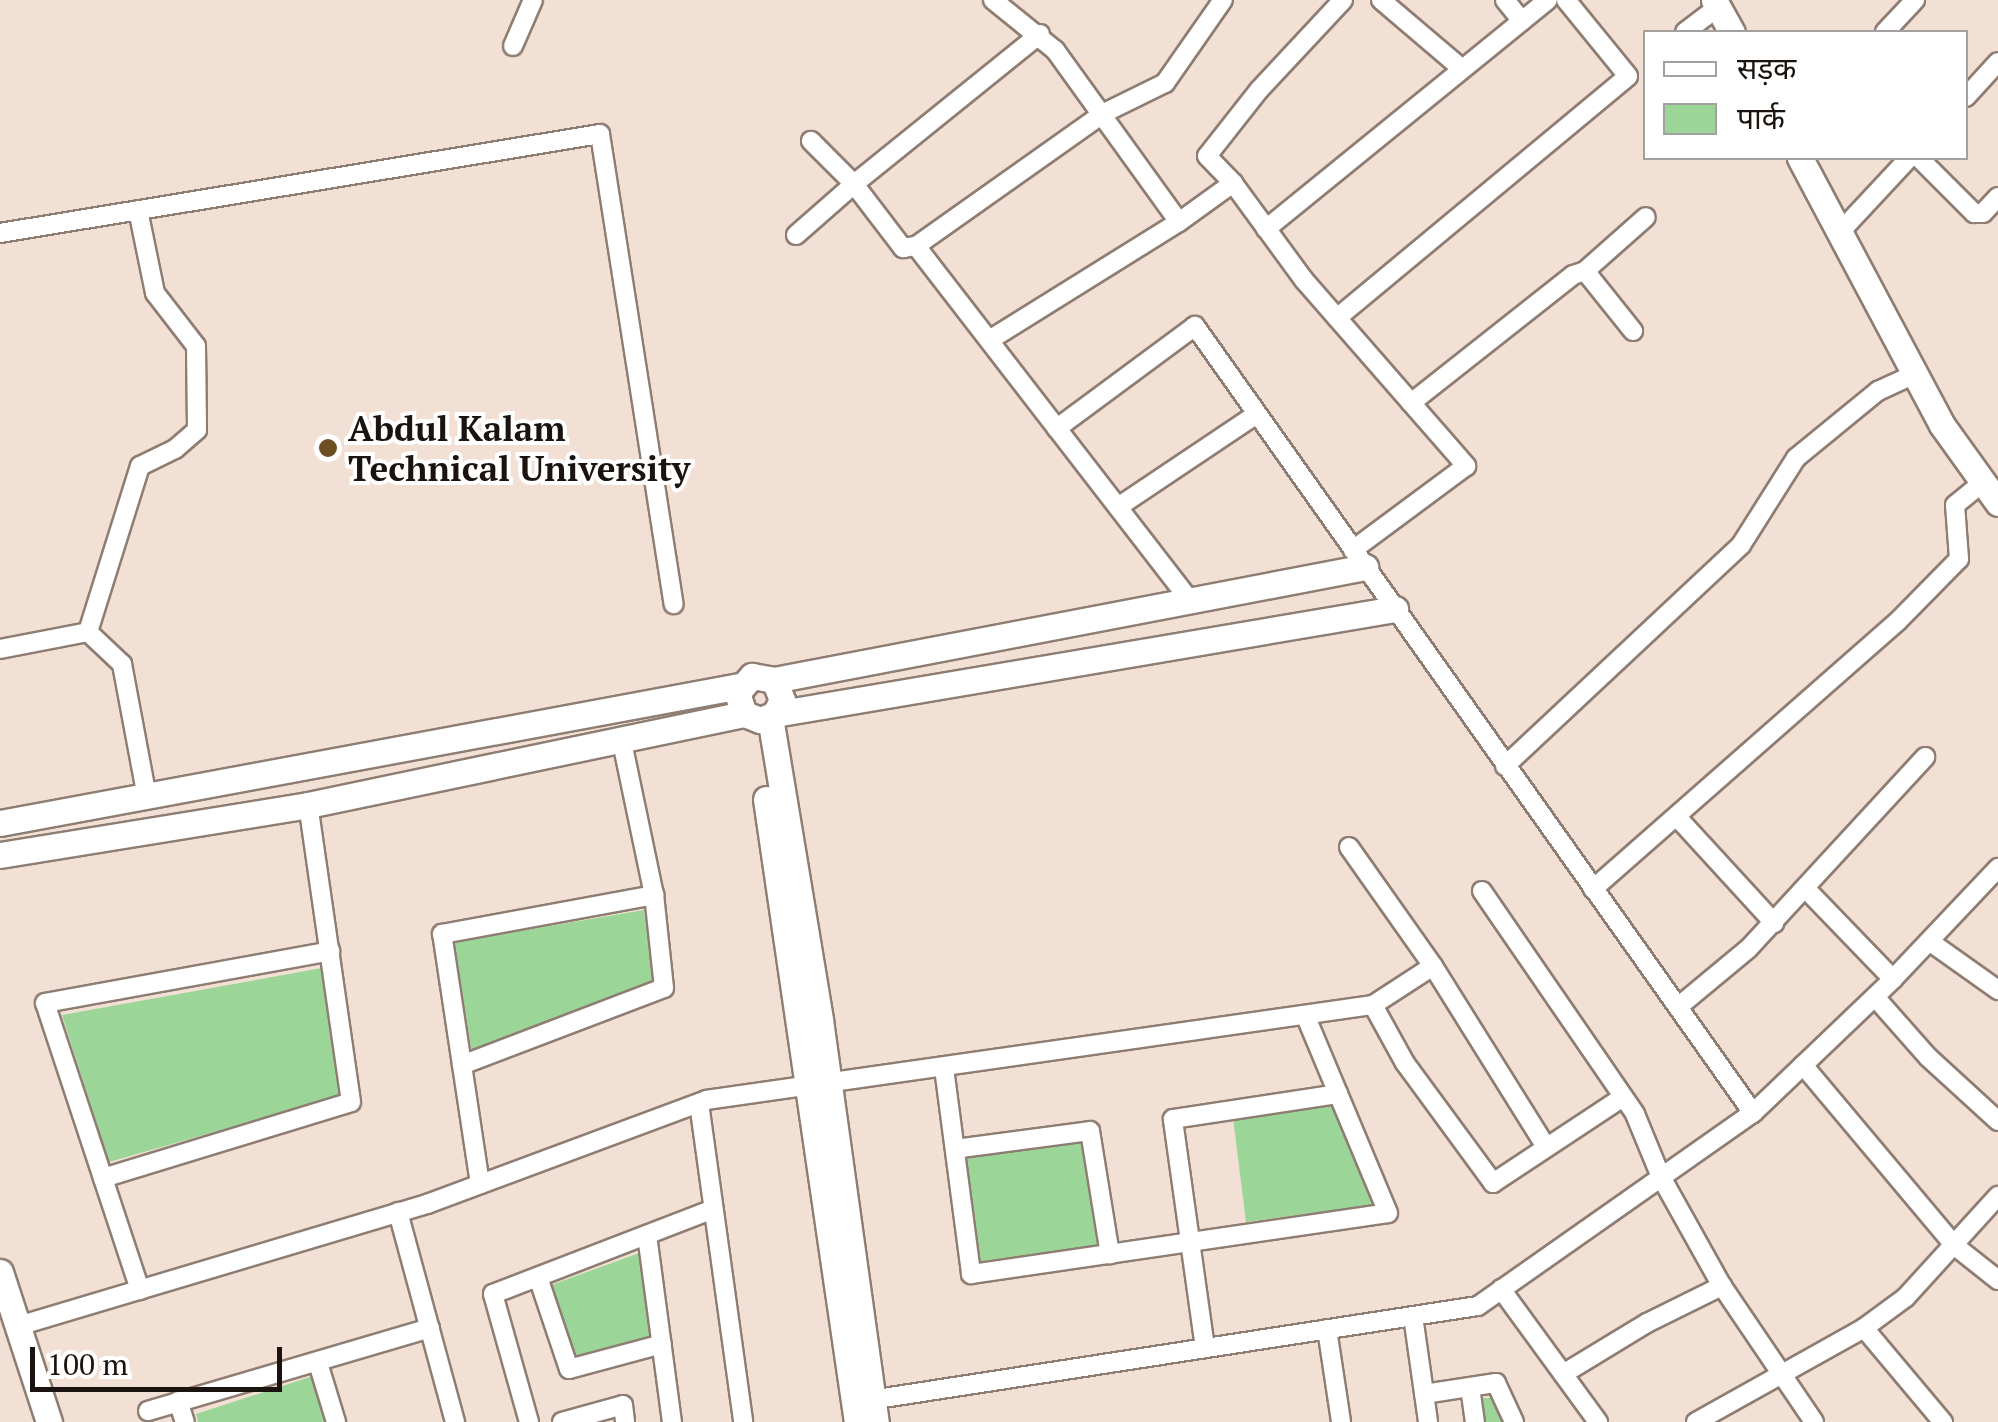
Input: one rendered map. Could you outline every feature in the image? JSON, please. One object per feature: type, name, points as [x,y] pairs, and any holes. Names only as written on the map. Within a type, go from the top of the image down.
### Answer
[{"type":"street","points":[[513,46],[533,0]]},
{"type":"street","points":[[993,0],[1040,34],[1104,113],[1178,222]]},
{"type":"street","points":[[0,822],[740,686],[759,675],[774,680],[1190,601],[1359,559],[1466,466],[1337,318],[1208,156],[1259,90],[1343,0]]},
{"type":"street","points":[[1381,0],[1462,70]]},
{"type":"street","points":[[1505,0],[1522,21]]},
{"type":"street","points":[[1266,229],[1548,0]]},
{"type":"street","points":[[1566,0],[1628,76]]},
{"type":"street","points":[[1887,30],[1914,0]]},
{"type":"street","points":[[811,141],[854,184],[903,248],[916,246],[1104,113],[1165,83],[1219,1]]},
{"type":"street","points":[[1687,30],[1716,4],[1731,30]]},
{"type":"street","points":[[796,235],[1040,34]]},
{"type":"street","points":[[1968,95],[1998,62]]},
{"type":"street","points":[[1337,318],[1643,65]]},
{"type":"street","points":[[0,233],[600,134],[674,604]]},
{"type":"street","points":[[1593,889],[1883,634],[1959,560],[1955,505],[1990,492],[1942,425],[1801,160]]},
{"type":"street","points":[[1840,232],[1907,160]]},
{"type":"street","points":[[1921,160],[1974,213],[1983,213],[1998,197]]},
{"type":"street","points":[[991,339],[1233,183]]},
{"type":"street","points":[[88,632],[140,466],[175,448],[196,430],[196,346],[155,293],[138,210]]},
{"type":"street","points":[[1411,404],[1573,275],[1585,271],[1646,217]]},
{"type":"street","points":[[916,246],[1190,601]]},
{"type":"street","points":[[1585,271],[1633,332]]},
{"type":"street","points":[[1057,428],[1195,326],[1753,1112]]},
{"type":"street","points":[[1506,766],[1741,545],[1796,458],[1878,391],[1915,374]]},
{"type":"street","points":[[1118,507],[1257,414]]},
{"type":"street","points":[[0,856],[308,805],[761,716],[1395,609]]},
{"type":"street","points":[[0,649],[88,632]]},
{"type":"street","points":[[88,632],[122,664],[147,798]]},
{"type":"street","points":[[761,716],[782,700],[774,680]]},
{"type":"street","points":[[740,686],[737,701],[761,716],[865,1411],[1205,1348],[1478,1306],[1753,1112],[1875,997],[1998,868]]},
{"type":"street","points":[[462,1065],[664,988],[654,895],[622,742]]},
{"type":"street","points":[[1678,1008],[1774,923],[1924,757]]},
{"type":"street","points":[[103,1178],[351,1102],[308,805]]},
{"type":"street","points":[[1677,816],[1774,923]]},
{"type":"street","points":[[1349,847],[1433,966],[1546,1148]]},
{"type":"street","points":[[1806,889],[1893,979]]},
{"type":"street","points":[[1482,891],[1624,1098],[1661,1177],[1722,1286],[1814,1422]]},
{"type":"street","points":[[480,1184],[442,934],[654,895]]},
{"type":"street","points":[[1929,941],[1998,990]]},
{"type":"street","points":[[140,1290],[45,1003],[330,951]]},
{"type":"street","points":[[18,1326],[398,1212],[699,1103],[1373,1006],[1433,966]]},
{"type":"street","points":[[1875,997],[1928,1057],[1998,1121]]},
{"type":"street","points":[[1373,1006],[1406,1063],[1492,1182],[1624,1098]]},
{"type":"street","points":[[944,1068],[971,1274],[1388,1213],[1306,1017]]},
{"type":"street","points":[[1803,1065],[1955,1246],[1998,1280]]},
{"type":"street","points":[[1205,1348],[1173,1119],[1338,1094]]},
{"type":"street","points":[[699,1103],[743,1422]]},
{"type":"street","points":[[954,1149],[1090,1131],[1110,1254]]},
{"type":"street","points":[[1696,1422],[1864,1328],[1906,1297],[1998,1196]]},
{"type":"street","points":[[529,1422],[494,1294],[713,1209]]},
{"type":"street","points":[[398,1212],[455,1422]]},
{"type":"street","points":[[647,1235],[672,1422]]},
{"type":"street","points":[[538,1277],[569,1369],[662,1344]]},
{"type":"street","points":[[1,1278],[49,1422]]},
{"type":"street","points":[[1564,1374],[1647,1324],[1722,1286]]},
{"type":"street","points":[[1501,1289],[1598,1422]]},
{"type":"street","points":[[1413,1316],[1428,1422]]},
{"type":"street","points":[[148,1411],[430,1328]]},
{"type":"street","points":[[1864,1328],[1943,1422]]},
{"type":"street","points":[[1327,1330],[1341,1422]]},
{"type":"street","points":[[318,1362],[336,1422]]},
{"type":"street","points":[[1424,1394],[1496,1383],[1514,1422]]},
{"type":"street","points":[[1470,1387],[1475,1422]]},
{"type":"street","points":[[178,1401],[185,1422]]},
{"type":"street","points":[[562,1422],[623,1404],[625,1422]]},
{"type":"green space","points":[[644,910],[653,980],[472,1053],[454,942]]},
{"type":"green space","points":[[322,968],[343,1095],[109,1162],[62,1015]]},
{"type":"green space","points":[[1332,1104],[1372,1205],[1246,1222],[1233,1118]]},
{"type":"green space","points":[[1082,1138],[1097,1246],[977,1263],[962,1155]]},
{"type":"green space","points":[[642,1252],[653,1338],[574,1360],[551,1285]]},
{"type":"green space","points":[[313,1376],[326,1422],[198,1422],[196,1414]]},
{"type":"green space","points":[[1480,1398],[1496,1398],[1507,1422],[1483,1422]]},
{"type":"place","name":"Abdul Kalam Technical University","points":[[328,448]]}]
